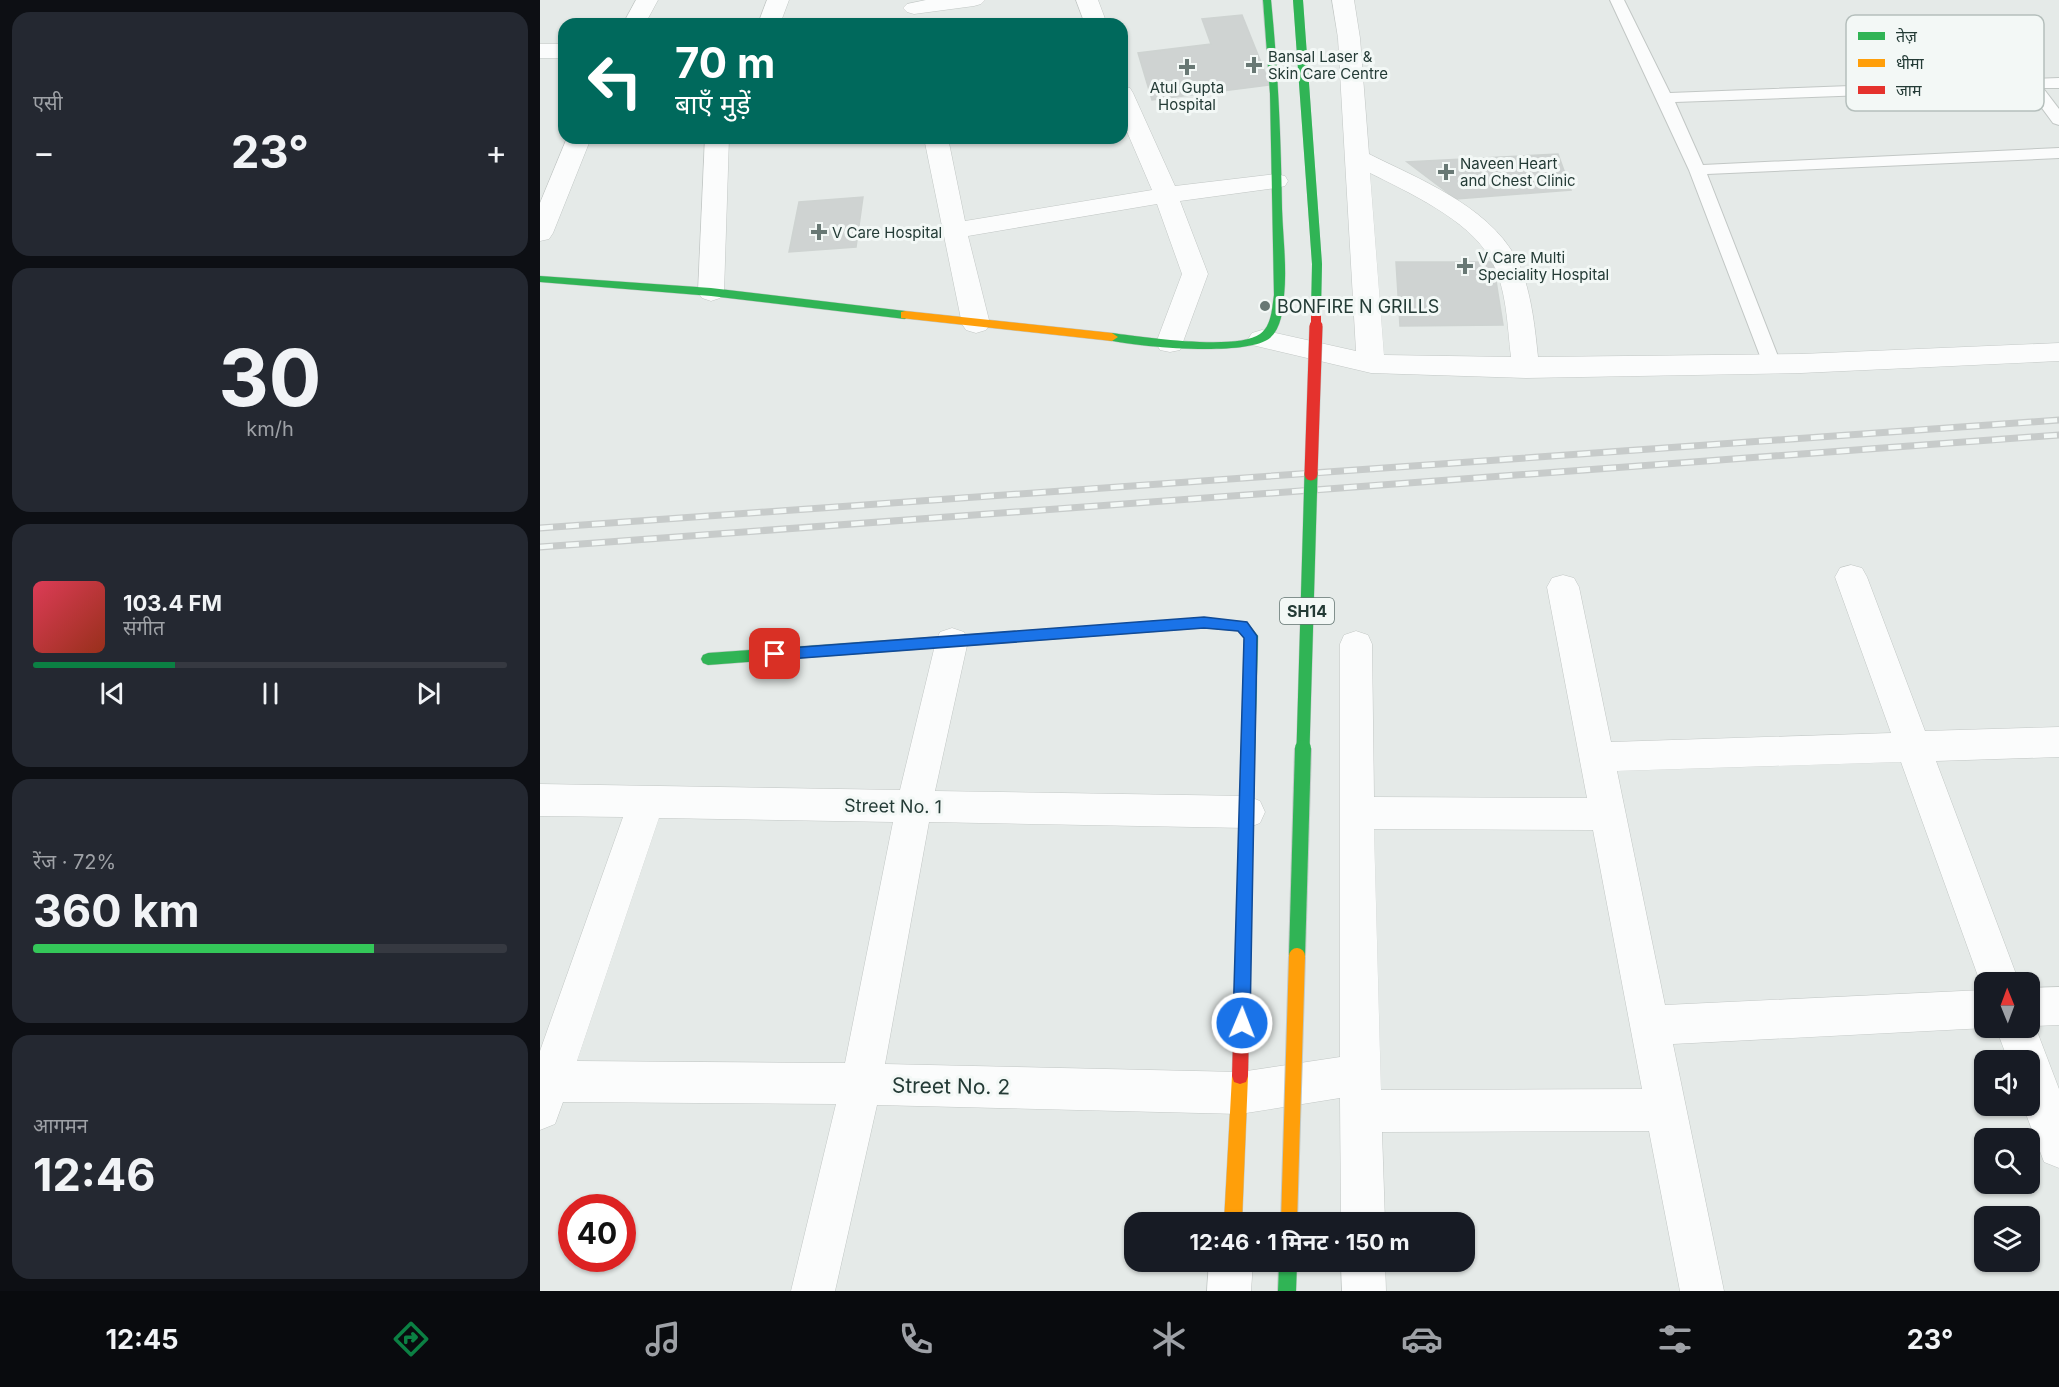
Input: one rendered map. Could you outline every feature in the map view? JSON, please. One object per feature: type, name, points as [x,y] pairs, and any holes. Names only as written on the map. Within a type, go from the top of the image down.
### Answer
[{"type":"street","points":[[637,18],[647,0]]},
{"type":"street","points":[[771,18],[778,0]]},
{"type":"street","points":[[914,10],[974,0]]},
{"type":"street","points":[[1087,0],[1094,18]]},
{"type":"street","points":[[1262,339],[1274,326],[1279,295],[1275,94],[1267,0]]},
{"type":"street","name":"SH14","points":[[1289,1212],[1317,264],[1298,0]]},
{"type":"street","points":[[1343,0],[1349,38],[1371,364]]},
{"type":"street","points":[[540,51],[558,51]]},
{"type":"street","points":[[1128,107],[1166,195],[1195,274],[1170,344]]},
{"type":"street","points":[[540,233],[577,144]]},
{"type":"street","points":[[711,292],[717,144]]},
{"type":"street","points":[[937,144],[954,231],[976,324]]},
{"type":"street","points":[[1358,158],[1402,181],[1486,233],[1503,256],[1514,286],[1526,368]]},
{"type":"street","points":[[954,231],[1166,195],[1276,181]]},
{"type":"street","points":[[540,279],[711,292],[976,324],[1170,344],[1239,345],[1262,339],[1371,364],[1526,368],[1772,364],[2059,352]]},
{"type":"street","points":[[1851,577],[1911,747],[1995,972]]},
{"type":"street","points":[[1563,587],[1702,1291]]},
{"type":"street","points":[[708,659],[1204,623],[1242,626],[1251,636],[1240,1093],[1234,1212]]},
{"type":"street","points":[[813,1291],[861,1084],[914,806],[952,641]]},
{"type":"street","points":[[1356,644],[1356,813],[1363,1212]]},
{"type":"street","points":[[1598,757],[2059,742]]},
{"type":"street","name":"Street No. 1","points":[[540,800],[1247,812]]},
{"type":"street","points":[[543,1091],[647,801]]},
{"type":"street","points":[[1356,813],[1608,814]]},
{"type":"street","points":[[2040,1007],[2059,1006]]},
{"type":"street","points":[[1651,1025],[1974,1009]]},
{"type":"street","name":"Street No. 2","points":[[543,1091],[861,1084],[1240,1093],[1361,1092],[1667,1110]]},
{"type":"street","points":[[2040,1093],[2059,1147]]},
{"type":"street","points":[[1229,1291],[1230,1272]]},
{"type":"street","points":[[1287,1291],[1288,1272]]},
{"type":"street","points":[[1363,1272],[1364,1291]]},
{"type":"lane","points":[[1617,0],[1697,170],[1772,364]]},
{"type":"lane","points":[[2044,84],[2059,83]]},
{"type":"lane","points":[[1665,98],[1846,91]]},
{"type":"lane","points":[[2044,100],[2059,120]]},
{"type":"lane","points":[[1697,170],[2059,153]]},
{"type":"building","points":[[1242,15],[1270,85],[1152,100],[1138,53],[1211,44],[1202,19]]},
{"type":"building","points":[[1558,154],[1571,190],[1456,199],[1407,162]]},
{"type":"building","points":[[863,197],[856,247],[789,252],[799,202]]},
{"type":"building","points":[[1396,262],[1493,262],[1503,325],[1400,326]]},
{"type":"railway","points":[[540,528],[2059,420]]},
{"type":"railway","points":[[540,547],[2059,435]]},
{"type":"traffic: fast","points":[[1112,337],[1167,343],[1236,345],[1264,337],[1271,328],[1279,295],[1275,94],[1267,0]]},
{"type":"traffic: fast","points":[[1298,0],[1317,264],[1316,312]]},
{"type":"traffic: fast","points":[[540,279],[711,292],[905,315]]},
{"type":"traffic: fast","points":[[1297,956],[1311,474]]},
{"type":"traffic: fast","points":[[708,659],[1204,623],[1242,626],[1251,636],[1246,835]]},
{"type":"traffic: fast","points":[[1287,1291],[1288,1272]]},
{"type":"traffic: slow","points":[[905,315],[1112,337]]},
{"type":"traffic: slow","points":[[1289,1212],[1297,956]]},
{"type":"traffic: slow","points":[[1233,1212],[1240,1076]]},
{"type":"traffic: jam","points":[[1311,474],[1316,312]]},
{"type":"traffic: jam","points":[[1240,1076],[1246,835]]},
{"type":"place","name":"Bansal Laser & Skin Care Centre","points":[[1254,65]]},
{"type":"place","name":"Atul Gupta Hospital","points":[[1187,67]]},
{"type":"place","name":"Naveen Heart and Chest Clinic","points":[[1446,172]]},
{"type":"place","name":"V Care Hospital","points":[[819,232]]},
{"type":"place","name":"V Care Multi Speciality Hospital","points":[[1465,266]]},
{"type":"place","name":"BONFIRE N GRILLS","points":[[1265,306]]},
{"type":"route","points":[[775,654],[1204,623],[1231,623],[1242,626],[1251,636],[1242,1023]]}]
